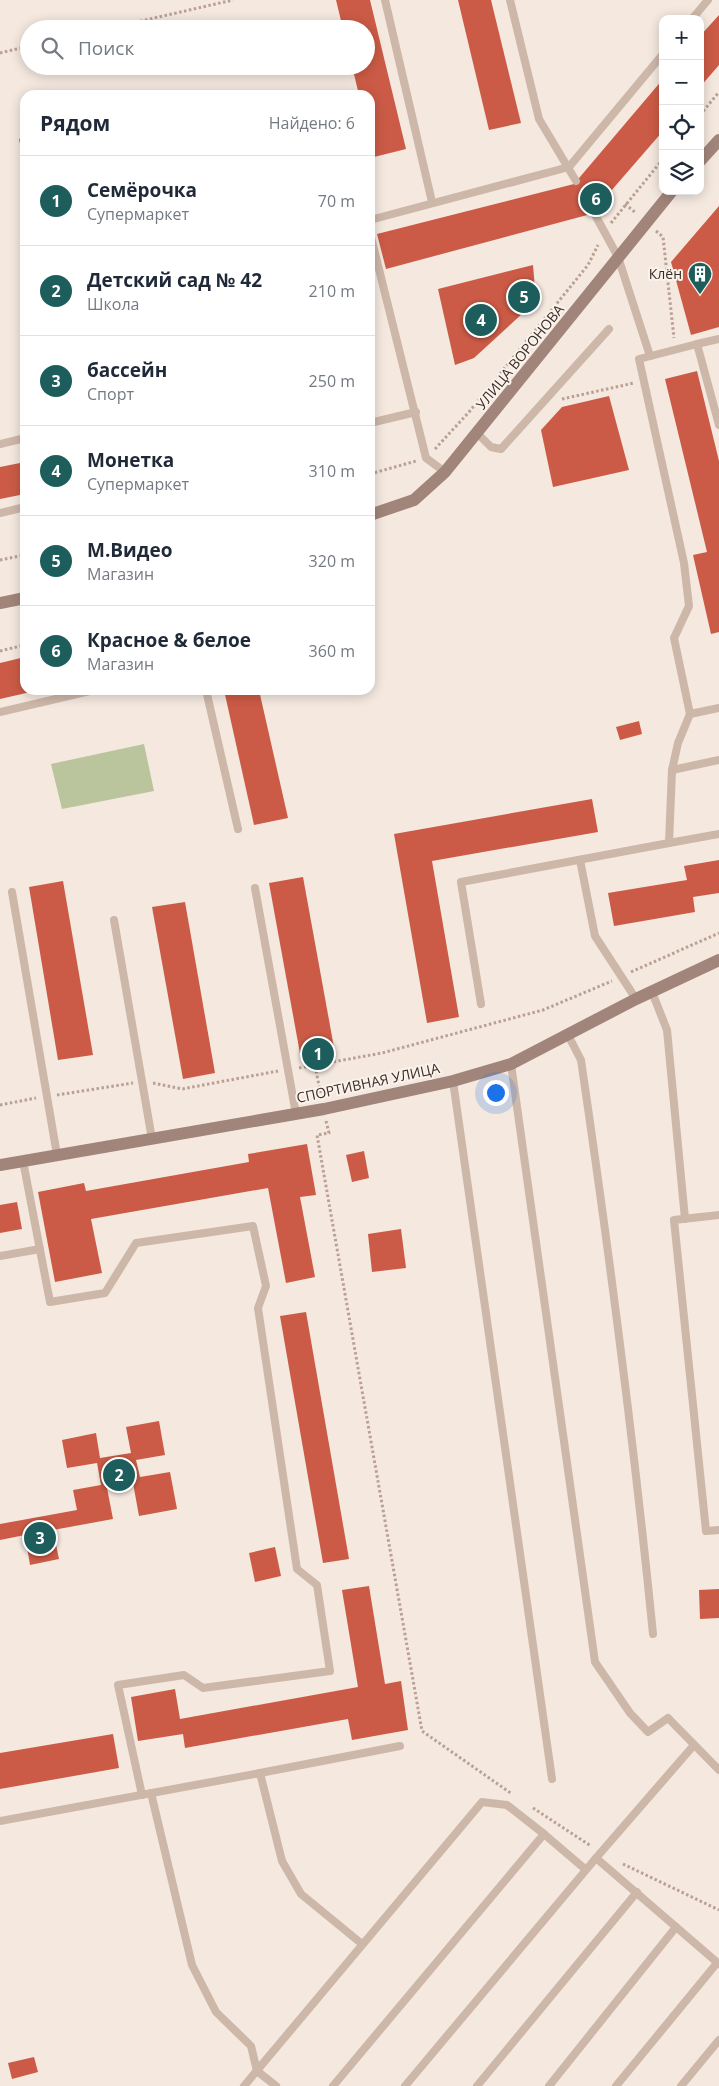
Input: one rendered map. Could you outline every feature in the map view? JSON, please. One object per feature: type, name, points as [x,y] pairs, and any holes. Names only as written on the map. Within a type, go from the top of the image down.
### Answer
[{"type":"street","points":[[704,157],[718,142]]},
{"type":"street","name":"УЛИЦА ВОРОНОВА","points":[[375,513],[414,500],[445,472],[669,195]]},
{"type":"street","points":[[0,603],[20,599]]},
{"type":"street","name":"СПОРТИВНАЯ УЛИЦА","points":[[0,1164],[324,1109],[452,1081],[510,1064],[636,999],[719,960]]},
{"type":"lane","points":[[385,0],[432,202]]},
{"type":"lane","points":[[510,0],[539,119],[576,181]]},
{"type":"lane","points":[[695,15],[708,0]]},
{"type":"lane","points":[[375,219],[569,167],[659,59]]},
{"type":"lane","points":[[593,211],[618,257],[650,356]]},
{"type":"lane","points":[[375,252],[426,458],[445,472]]},
{"type":"lane","points":[[477,433],[490,447],[501,450],[609,329]]},
{"type":"lane","points":[[669,843],[672,770],[678,743],[690,714],[674,638],[689,606],[684,563],[639,358],[719,339]]},
{"type":"lane","points":[[697,344],[719,425]]},
{"type":"lane","points":[[375,423],[416,412]]},
{"type":"lane","points":[[0,444],[20,439]]},
{"type":"lane","points":[[0,513],[20,508]]},
{"type":"lane","points":[[0,712],[71,695]]},
{"type":"lane","points":[[207,695],[238,829]]},
{"type":"lane","points":[[690,714],[719,708]]},
{"type":"lane","points":[[672,770],[719,760]]},
{"type":"lane","points":[[482,1004],[461,882],[719,834]]},
{"type":"lane","points":[[580,860],[595,936],[636,999]]},
{"type":"lane","points":[[256,888],[296,1114]]},
{"type":"lane","points":[[12,892],[58,1155]]},
{"type":"lane","points":[[114,920],[152,1139]]},
{"type":"lane","points":[[652,992],[667,1030],[685,1219]]},
{"type":"lane","points":[[568,1035],[581,1060],[606,1234],[642,1519],[653,1634]]},
{"type":"lane","points":[[510,1064],[595,1662],[630,1713],[648,1732],[668,1718],[719,1770]]},
{"type":"lane","points":[[452,1081],[552,1779]]},
{"type":"lane","points":[[23,1161],[50,1302],[105,1293],[136,1243],[253,1226],[266,1286],[258,1308],[297,1569],[316,1585],[330,1671],[203,1688],[184,1675],[118,1685],[142,1795]]},
{"type":"lane","points":[[719,1215],[674,1220],[706,1531],[719,1530]]},
{"type":"lane","points":[[0,1256],[40,1249]]},
{"type":"lane","points":[[405,2086],[586,1869],[694,1745]]},
{"type":"lane","points":[[0,1822],[400,1746]]},
{"type":"lane","points":[[260,1773],[282,1862],[301,1894],[362,1944]]},
{"type":"lane","points":[[151,1793],[192,1966],[216,2012],[250,2046],[257,2071],[276,2086]]},
{"type":"lane","points":[[244,2086],[482,1802],[507,1805],[586,1869]]},
{"type":"lane","points":[[333,2086],[544,1834]]},
{"type":"lane","points":[[596,1858],[718,1964],[616,2086]]},
{"type":"lane","points":[[477,2086],[637,1892]]},
{"type":"lane","points":[[549,2086],[676,1927]]},
{"type":"lane","points":[[681,2086],[719,2040]]},
{"type":"path","points":[[145,20],[233,0]]},
{"type":"path","points":[[0,53],[20,48]]},
{"type":"path","points":[[704,110],[719,92]]},
{"type":"path","points":[[375,473],[426,458],[469,412],[588,265],[604,232],[659,164]]},
{"type":"path","points":[[625,204],[663,237],[675,349]]},
{"type":"path","points":[[0,560],[20,555]]},
{"type":"path","points":[[0,651],[20,646]]},
{"type":"path","points":[[0,1105],[142,1081],[182,1089],[382,1054],[543,1010],[719,933]]},
{"type":"path","points":[[315,1066],[329,1134],[317,1136],[422,1731],[472,1766]]},
{"type":"green space","points":[[144,744],[154,791],[62,809],[51,764]]},
{"type":"building","points":[[336,0],[370,0],[375,20],[341,20]]},
{"type":"building","points":[[458,0],[491,0],[521,123],[489,130]]},
{"type":"building","points":[[719,15],[719,65],[704,82],[704,60],[704,32]]},
{"type":"building","points":[[375,21],[406,149],[375,157],[375,90],[358,90],[354,75],[375,75]]},
{"type":"building","points":[[659,84],[659,136],[591,214],[386,269],[377,234],[574,184]]},
{"type":"building","name":"Клён","points":[[719,206],[719,327],[691,335],[671,262]]},
{"type":"building","points":[[533,265],[535,289],[524,312],[474,358],[455,365],[438,289]]},
{"type":"building","points":[[697,371],[719,461],[719,632],[711,634],[693,555],[707,552],[665,379]]},
{"type":"building","points":[[609,396],[629,470],[553,487],[541,430],[562,407]]},
{"type":"building","points":[[20,463],[20,495],[0,499],[0,467]]},
{"type":"building","points":[[20,658],[20,694],[0,699],[0,663]]},
{"type":"building","points":[[225,695],[260,695],[288,818],[254,825]]},
{"type":"building","points":[[639,721],[642,734],[620,740],[616,727]]},
{"type":"building","points":[[592,799],[598,832],[432,861],[459,1017],[427,1023],[394,834]]},
{"type":"building","points":[[719,860],[719,893],[693,897],[695,912],[614,926],[608,893],[687,880],[684,866]]},
{"type":"building","points":[[303,877],[335,1053],[301,1059],[269,883]]},
{"type":"building","points":[[63,881],[93,1055],[58,1060],[29,887]]},
{"type":"building","points":[[185,902],[215,1073],[183,1079],[152,907]]},
{"type":"building","points":[[307,1144],[316,1195],[300,1197],[315,1277],[286,1283],[268,1188],[91,1219],[102,1273],[55,1282],[38,1192],[84,1183],[86,1191],[249,1162],[248,1154]]},
{"type":"building","points":[[364,1151],[369,1178],[352,1182],[346,1155]]},
{"type":"building","points":[[17,1202],[22,1229],[0,1233],[0,1205]]},
{"type":"building","points":[[401,1229],[406,1268],[372,1272],[368,1234]]},
{"type":"building","points":[[306,1312],[349,1559],[323,1563],[280,1316]]},
{"type":"building","points":[[159,1421],[165,1455],[136,1460],[140,1477],[170,1472],[177,1509],[139,1516],[133,1483],[107,1488],[113,1519],[53,1530],[59,1559],[30,1565],[25,1535],[0,1540],[0,1524],[77,1510],[73,1490],[101,1485],[97,1463],[67,1468],[62,1440],[96,1433],[100,1458],[131,1453],[126,1427]]},
{"type":"building","points":[[275,1547],[281,1576],[255,1582],[249,1553]]},
{"type":"building","points":[[369,1586],[385,1684],[401,1681],[408,1730],[352,1740],[348,1719],[185,1748],[183,1734],[138,1741],[131,1697],[175,1689],[180,1719],[358,1687],[342,1590]]},
{"type":"building","points":[[719,1589],[719,1618],[700,1619],[699,1590]]},
{"type":"building","points":[[113,1734],[119,1768],[0,1789],[0,1753]]},
{"type":"building","points":[[34,2057],[38,2072],[12,2079],[8,2063]]},
{"type":"place","name":"Красное & белое","points":[[596,199]]},
{"type":"place","name":"Клён","points":[[700,295]]},
{"type":"place","name":"М.Видео","points":[[524,297]]},
{"type":"place","name":"Монетка","points":[[481,320]]},
{"type":"place","name":"Семёрочка","points":[[318,1054]]},
{"type":"place","name":"Детский сад № 42","points":[[119,1475]]},
{"type":"place","name":"бассейн","points":[[40,1538]]}]
